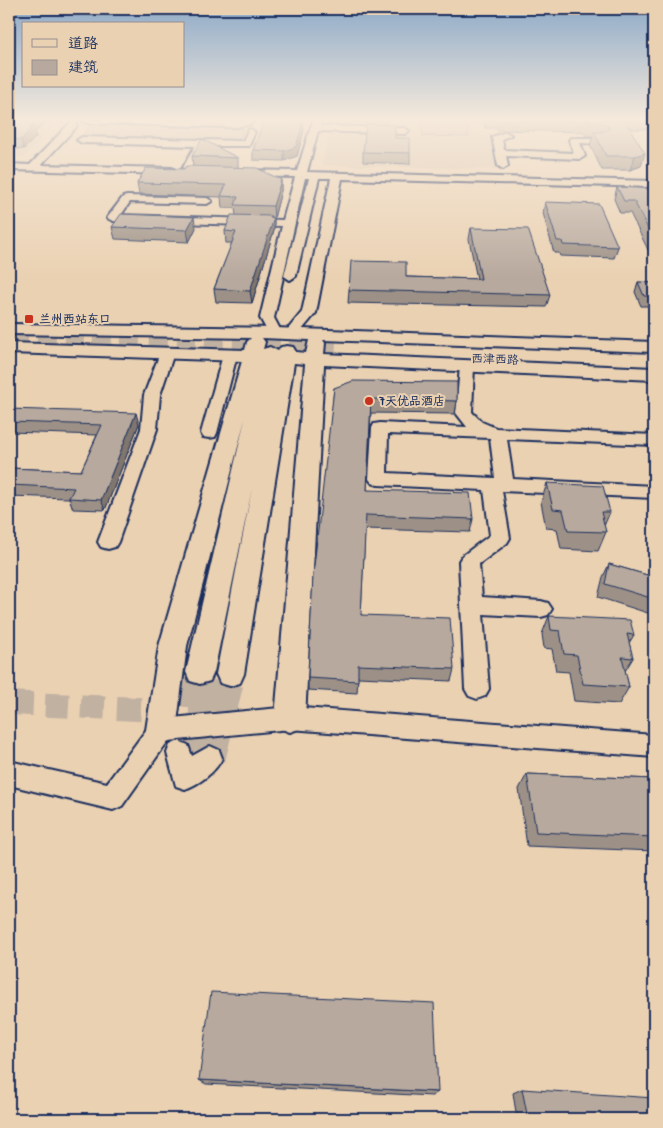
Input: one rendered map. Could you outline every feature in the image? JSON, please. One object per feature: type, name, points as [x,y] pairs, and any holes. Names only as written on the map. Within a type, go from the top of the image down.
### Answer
[{"type":"main road","points":[[9,329],[318,335],[654,348]]},
{"type":"main road","points":[[160,730],[173,646],[259,357],[275,334]]},
{"type":"main road","points":[[200,672],[259,357],[275,334]]},
{"type":"main road","points":[[290,718],[314,359],[318,335]]},
{"type":"main road","points":[[9,348],[654,374]]},
{"type":"main road","name":"西津西路","points":[[654,360],[337,349],[654,365]]},
{"type":"main road","points":[[230,674],[259,357]]},
{"type":"street","points":[[233,173],[654,184]]},
{"type":"street","points":[[508,173],[510,180]]},
{"type":"street","points":[[275,334],[267,318],[287,223],[300,174]]},
{"type":"street","points":[[305,269],[326,175]]},
{"type":"street","points":[[275,334],[286,291],[326,175]]},
{"type":"street","points":[[275,334],[303,310],[326,175]]},
{"type":"street","points":[[207,201],[127,199],[113,218],[287,223]]},
{"type":"street","points":[[303,310],[318,335]]},
{"type":"street","points":[[108,542],[149,428],[152,395],[167,353]]},
{"type":"street","points":[[209,433],[259,357]]},
{"type":"street","points":[[467,366],[464,413],[476,426],[498,434]]},
{"type":"street","points":[[654,440],[380,428],[378,479],[654,492]]},
{"type":"street","points":[[478,689],[469,562],[500,538],[498,434]]},
{"type":"street","points":[[472,605],[541,609]]},
{"type":"street","points":[[9,773],[113,797],[160,730],[290,718],[654,746]]},
{"type":"street","points":[[179,752],[185,778],[210,758]]},
{"type":"building","points":[[143,173],[266,173],[281,180],[273,206],[235,205],[238,197],[221,196],[226,185],[137,183]]},
{"type":"building","points":[[617,187],[654,189],[654,241],[634,201],[624,201]]},
{"type":"building","points":[[545,202],[599,204],[618,247],[563,245],[562,241],[557,241]]},
{"type":"building","points":[[121,214],[194,217],[187,230],[112,227]]},
{"type":"building","points":[[231,215],[271,216],[270,218],[274,218],[250,291],[214,289],[236,232],[225,231]]},
{"type":"building","points":[[471,228],[528,229],[550,295],[349,290],[351,261],[406,262],[406,277],[481,279]]},
{"type":"building","points":[[638,282],[654,283],[654,296],[644,296]]},
{"type":"building","points":[[353,381],[457,382],[457,401],[371,399],[367,490],[470,493],[473,519],[366,515],[361,615],[450,618],[454,669],[358,665],[358,681],[308,678],[313,575],[334,388]]},
{"type":"building","points":[[9,409],[136,413],[101,500],[69,498],[74,488],[9,485],[9,468],[81,471],[102,425],[9,422]]},
{"type":"building","points":[[547,483],[603,486],[610,512],[601,512],[606,532],[568,531],[563,510],[553,509]]},
{"type":"building","points":[[609,564],[654,577],[654,599],[605,584]]},
{"type":"building","points":[[549,616],[630,620],[634,635],[627,634],[633,658],[622,657],[629,687],[583,684],[577,655],[564,654],[560,631],[551,630]]},
{"type":"building","points":[[527,774],[654,779],[654,837],[536,832]]},
{"type":"building","points":[[211,992],[434,1003],[438,1092],[199,1080]]},
{"type":"building","points":[[522,1089],[654,1098],[654,1119],[528,1119]]},
{"type":"tunnel","points":[[9,334],[337,347]]},
{"type":"tunnel","points":[[179,753],[200,672]]},
{"type":"tunnel","points":[[210,758],[230,674]]},
{"type":"tunnel","points":[[9,703],[221,713]]},
{"type":"place","name":"兰州西站东口","points":[[29,319]]},
{"type":"place","name":"7天优品酒店","points":[[369,401]]}]
